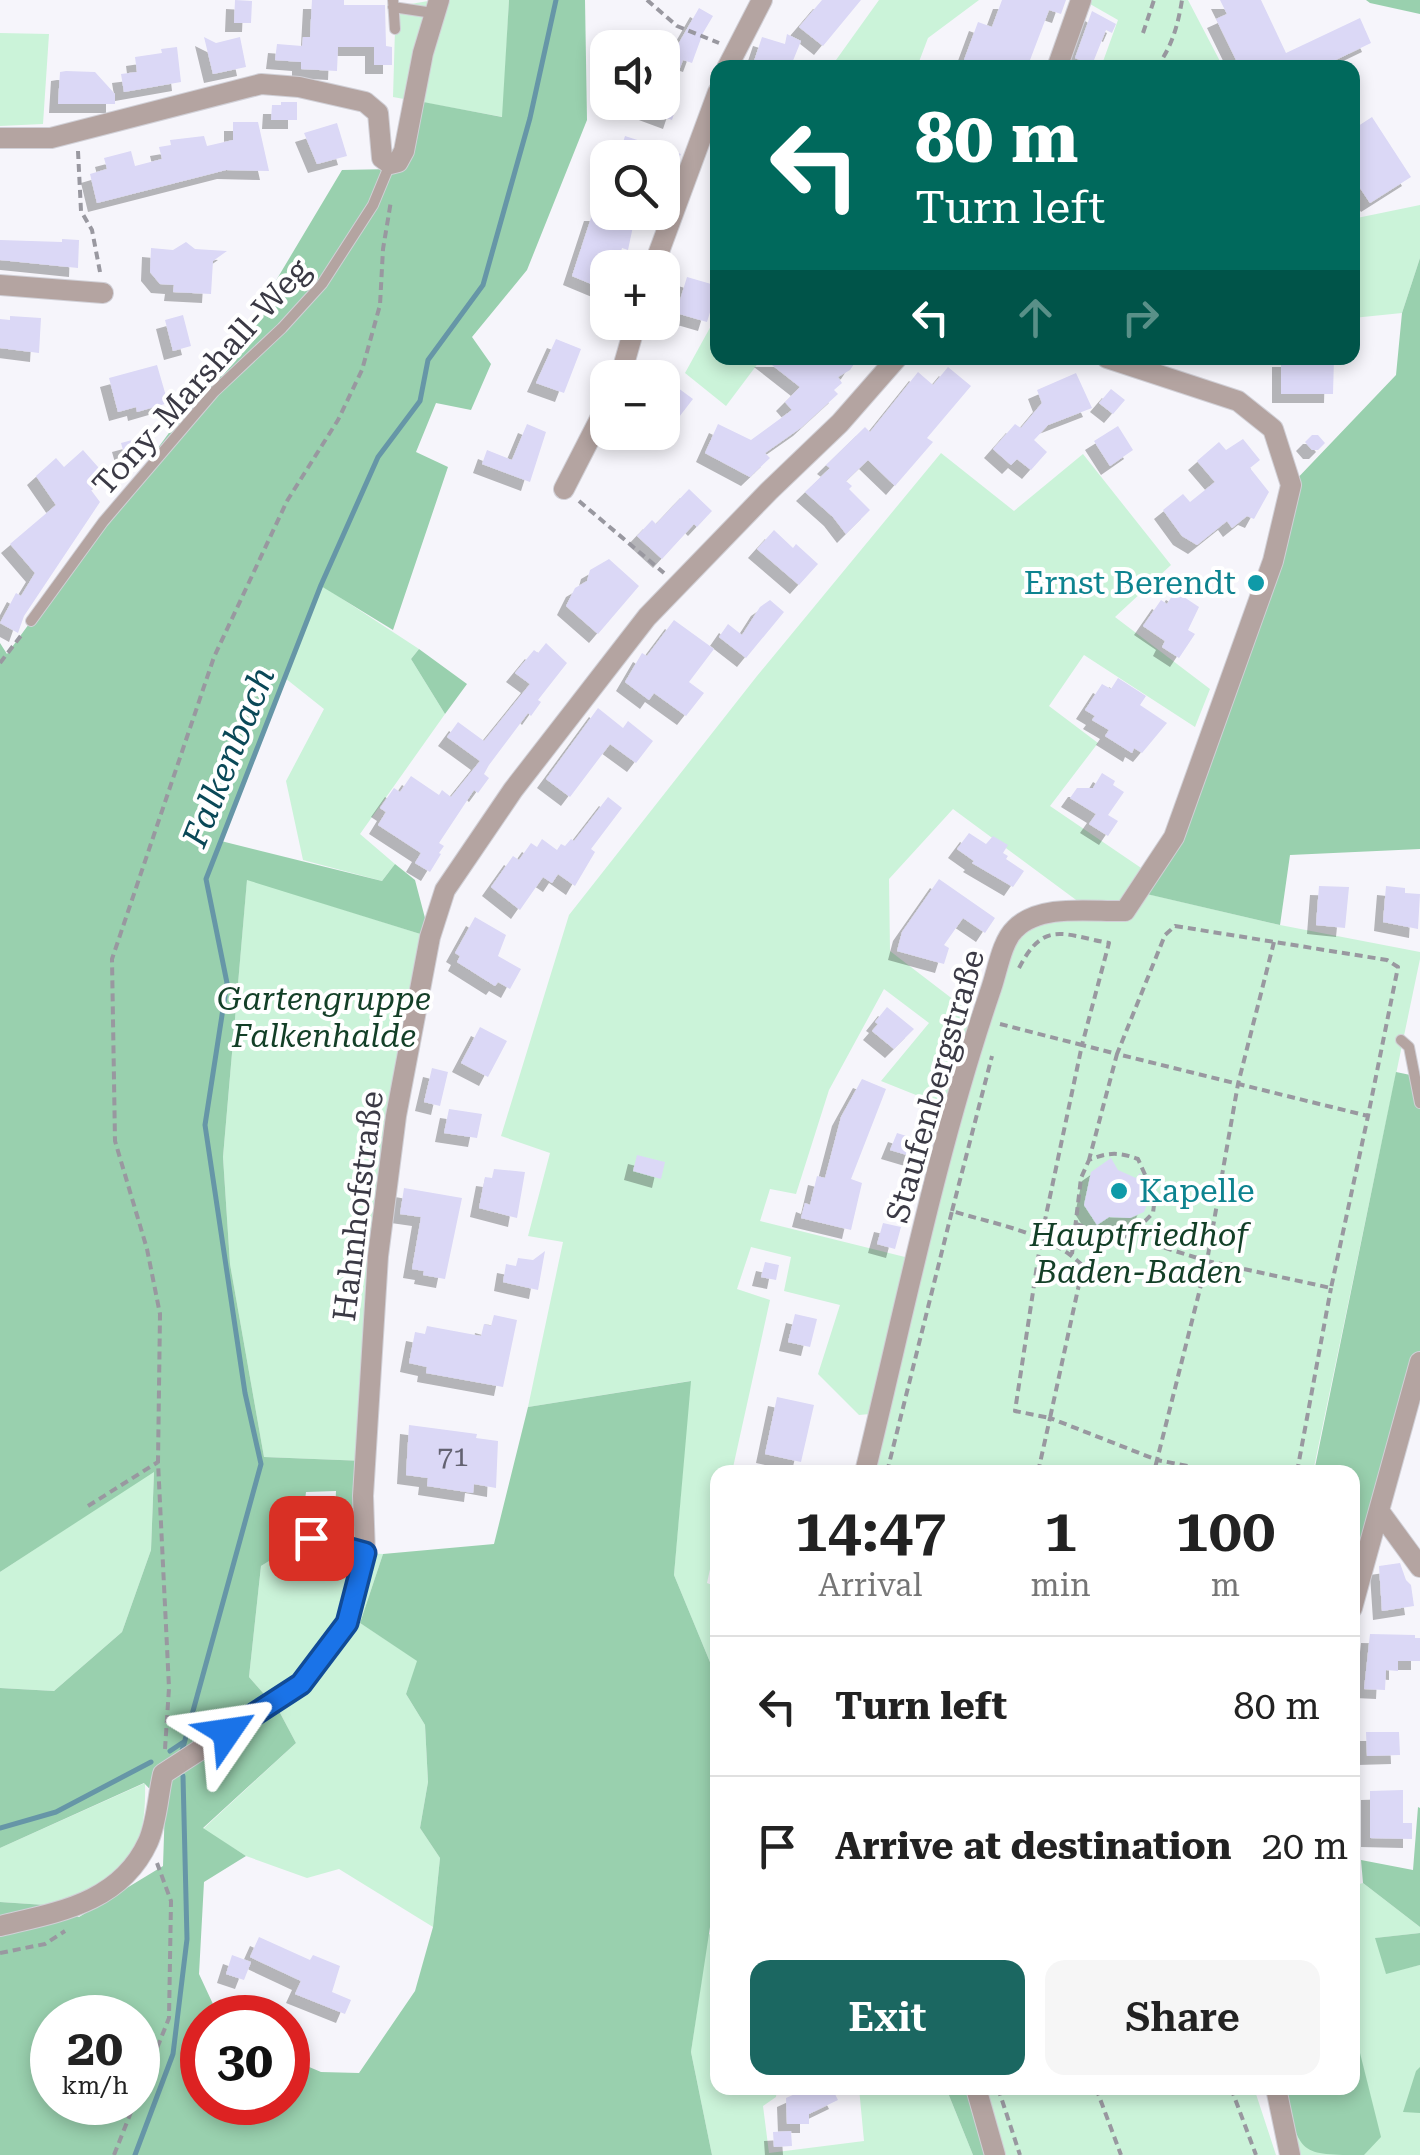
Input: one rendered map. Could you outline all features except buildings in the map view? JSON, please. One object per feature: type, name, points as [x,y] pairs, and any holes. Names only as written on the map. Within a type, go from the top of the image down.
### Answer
[{"type":"street","points":[[730,58],[762,0]]},
{"type":"street","points":[[1060,60],[1082,0]]},
{"type":"street","points":[[0,138],[51,138],[261,84],[365,102],[378,113],[382,158],[394,163],[404,151],[436,7]]},
{"type":"street","points":[[660,250],[710,114]]},
{"type":"street","points":[[0,286],[104,292]]},
{"type":"street","name":"Hahnhofstraße","points":[[163,1774],[301,1684],[347,1623],[365,1553],[363,1496],[378,1256],[402,1080],[430,937],[444,890],[513,790],[603,672],[678,584],[840,424],[891,365]]},
{"type":"street","name":"Staufenbergstraße","points":[[867,1465],[936,1178],[981,1020],[1011,932],[1044,913],[1125,911],[1174,836],[1272,561],[1292,486],[1273,429],[1238,401],[1129,365]]},
{"type":"street","points":[[564,489],[590,438]]},
{"type":"street","points":[[1360,1578],[1420,1362]]},
{"type":"street","points":[[1378,1510],[1420,1567]]},
{"type":"street","points":[[0,1926],[82,1906],[127,1874],[149,1840],[163,1774]]},
{"type":"street","points":[[978,2095],[995,2155]]},
{"type":"street","points":[[1277,2095],[1290,2155]]},
{"type":"lane","points":[[395,30],[393,4],[436,7]]},
{"type":"lane","name":"Tony-Marshall-Weg","points":[[32,621],[103,522],[214,392],[322,284],[394,163]]},
{"type":"lane","points":[[1401,1040],[1409,1047],[1420,1103]]},
{"type":"lane","points":[[314,1502],[311,1538],[365,1553]]},
{"type":"path","points":[[647,0],[678,26],[730,58]]},
{"type":"path","points":[[1143,33],[1154,0]]},
{"type":"path","points":[[1162,60],[1179,21],[1182,0]]},
{"type":"path","points":[[76,163],[81,210],[92,230],[104,292]]},
{"type":"path","points":[[163,1774],[169,1688],[158,1462],[160,1314],[147,1249],[116,1142],[112,958],[214,658],[287,502],[338,420],[362,370],[380,305],[383,249],[392,195]]},
{"type":"path","points":[[582,503],[678,584]]},
{"type":"path","points":[[0,663],[32,621]]},
{"type":"path","points":[[1072,1254],[1081,1178],[1117,1054],[1165,935],[1175,926],[1387,960],[1398,967],[1331,1288],[1299,1465]]},
{"type":"path","points":[[1019,967],[1037,939],[1051,934],[1110,943],[1082,1045],[1041,1239],[1015,1411],[1050,1418],[1157,1460],[1183,1465]]},
{"type":"path","points":[[1156,1465],[1206,1261],[1238,1084],[1274,942]]},
{"type":"path","points":[[1003,1011],[1000,1024],[1368,1116]]},
{"type":"path","points":[[889,1465],[995,1043]]},
{"type":"path","points":[[1077,1224],[1111,1240],[1127,1236],[1154,1212],[1155,1197],[1138,1159],[1105,1153],[1089,1160]]},
{"type":"path","points":[[952,1211],[1041,1239],[1072,1254],[1083,1266],[1040,1465]]},
{"type":"path","points":[[1127,1236],[1206,1261],[1331,1288]]},
{"type":"path","points":[[88,1506],[158,1462]]},
{"type":"path","points":[[149,1840],[171,1901],[169,2018],[160,2040]]},
{"type":"path","points":[[1000,2095],[1020,2155]]},
{"type":"path","points":[[1099,2095],[1120,2155]]},
{"type":"path","points":[[1234,2095],[1256,2155]]},
{"type":"path","points":[[114,2155],[126,2125]]},
{"type":"green space","points":[[434,0],[509,0],[503,117],[393,97],[393,7]]},
{"type":"green space","points":[[509,0],[585,0],[587,120],[527,270],[472,337],[491,364],[471,410],[436,403],[416,452],[448,467],[393,630],[321,586],[221,841],[382,881],[395,864],[415,880],[430,937],[247,880],[223,1157],[230,1264],[264,1457],[365,1461],[364,1536],[334,1534],[336,1491],[306,1492],[300,1542],[261,1566],[249,1677],[279,1711],[296,1743],[203,1828],[246,1856],[204,1882],[199,1974],[209,1995],[180,1995],[180,2125],[310,2125],[310,2067],[321,2072],[359,2073],[415,1991],[433,1927],[440,1858],[420,1828],[428,1782],[425,1725],[406,1694],[417,1661],[360,1623],[383,1554],[494,1544],[528,1407],[691,1381],[674,1575],[710,1662],[710,1927],[691,2052],[712,2155],[0,2155],[0,1902],[45,1905],[79,1917],[163,1866],[165,1805],[144,1783],[0,1848],[0,1688],[54,1691],[122,1632],[151,1550],[154,1472],[0,1572],[0,643],[7,654],[256,314],[342,170],[391,169],[418,101],[502,117]]},
{"type":"green space","points":[[879,0],[979,0],[928,38],[920,60],[836,60]]},
{"type":"green space","points":[[1092,0],[1188,0],[1219,60],[1104,60],[1118,20],[1090,4]]},
{"type":"green space","points":[[1366,0],[1420,0],[1420,14],[1370,3]]},
{"type":"green space","points":[[0,33],[49,34],[43,124],[0,126]]},
{"type":"green space","points":[[1420,205],[1420,258],[1402,313],[1360,317],[1360,217]]},
{"type":"green space","points":[[1420,258],[1420,849],[1290,855],[1280,925],[1138,892],[1174,837],[1291,485],[1396,375],[1402,313]]},
{"type":"green space","points":[[710,328],[710,365],[757,365],[726,406],[685,373]]},
{"type":"green space","name":"Hauptfriedhof Baden-Baden","points":[[941,453],[1014,511],[1083,454],[1171,565],[1115,617],[1210,689],[1195,727],[1084,655],[1049,706],[1098,743],[1050,806],[1150,874],[1139,892],[1420,952],[1314,1465],[867,1465],[956,1111],[881,1081],[929,1023],[884,989],[829,1090],[796,1194],[770,1189],[760,1221],[909,1258],[870,1414],[859,1415],[818,1374],[840,1305],[784,1291],[791,1257],[751,1247],[737,1289],[770,1300],[734,1465],[710,1465],[710,1662],[674,1575],[690,1381],[528,1407],[563,1242],[528,1236],[550,1153],[501,1136],[569,915],[757,676]],"holes":[[[953,809],[1091,911],[1011,932],[980,1020],[890,951],[889,879]]]},
{"type":"green space","points":[[321,585],[419,649],[411,659],[445,714],[360,834],[395,864],[382,881],[303,860],[286,781],[324,709],[285,678]]},
{"type":"green space","points":[[419,649],[467,684],[445,714],[411,659]]},
{"type":"green space","name":"Gartengruppe Falkenhalde","points":[[247,879],[430,937],[396,1116],[365,1461],[264,1457],[230,1264],[223,1157]]},
{"type":"green space","points":[[1396,1072],[1420,1077],[1420,1362],[1360,1582],[1360,1465],[1315,1465]]},
{"type":"green space","points":[[154,1471],[151,1550],[122,1632],[54,1691],[0,1688],[0,1572]]},
{"type":"green space","points":[[300,1542],[351,1559],[365,1553],[383,1554],[360,1623],[418,1661],[406,1694],[425,1725],[428,1782],[420,1828],[440,1858],[433,1927],[339,1869],[307,1878],[246,1856],[203,1829],[296,1743],[279,1711],[249,1677],[261,1566]]},
{"type":"green space","points":[[145,1783],[141,1830],[135,1848],[114,1876],[57,1909],[0,1902],[0,1848]]},
{"type":"green space","points":[[1418,1807],[1420,1927],[1363,1883],[1361,1860],[1413,1870]]},
{"type":"green space","points":[[1360,1884],[1420,1927],[1420,1933],[1376,1938],[1386,1973],[1420,1965],[1420,2155],[1290,2155],[1280,2095],[1360,2095]]},
{"type":"green space","points":[[1420,1933],[1420,1965],[1386,1974],[1375,1938]]},
{"type":"green space","points":[[708,1934],[710,2095],[776,2095],[763,2106],[769,2153],[864,2141],[860,2095],[949,2095],[973,2155],[712,2155],[691,2052]]},
{"type":"green space","points":[[1360,2053],[1381,2137],[1364,2155],[1326,2154],[1306,2147],[1295,2129],[1285,2095],[1360,2095]]},
{"type":"green space","points":[[1420,2067],[1420,2113],[1403,2112],[1416,2071]]},
{"type":"green space","points":[[949,2095],[978,2095],[995,2155],[973,2155]]},
{"type":"green space","points":[[978,2095],[1256,2095],[1276,2155],[995,2155]]},
{"type":"waterway","name":"Falkenbach","points":[[182,1751],[261,1464],[245,1393],[205,1125],[227,983],[206,879],[321,585],[378,457],[420,401],[428,360],[483,285],[530,118],[556,0]]},
{"type":"waterway","points":[[170,1751],[182,1743]]},
{"type":"waterway","points":[[0,1828],[56,1812],[151,1762]]},
{"type":"waterway","name":"Falkenbach","points":[[135,2155],[173,2054],[187,1939],[183,1776]]},
{"type":"place","name":"Ernst Berendt","points":[[1256,583]]},
{"type":"place","name":"Kapelle","points":[[1119,1191]]},
{"type":"route","points":[[227,1732],[301,1684],[347,1623],[365,1553],[311,1538]]}]
